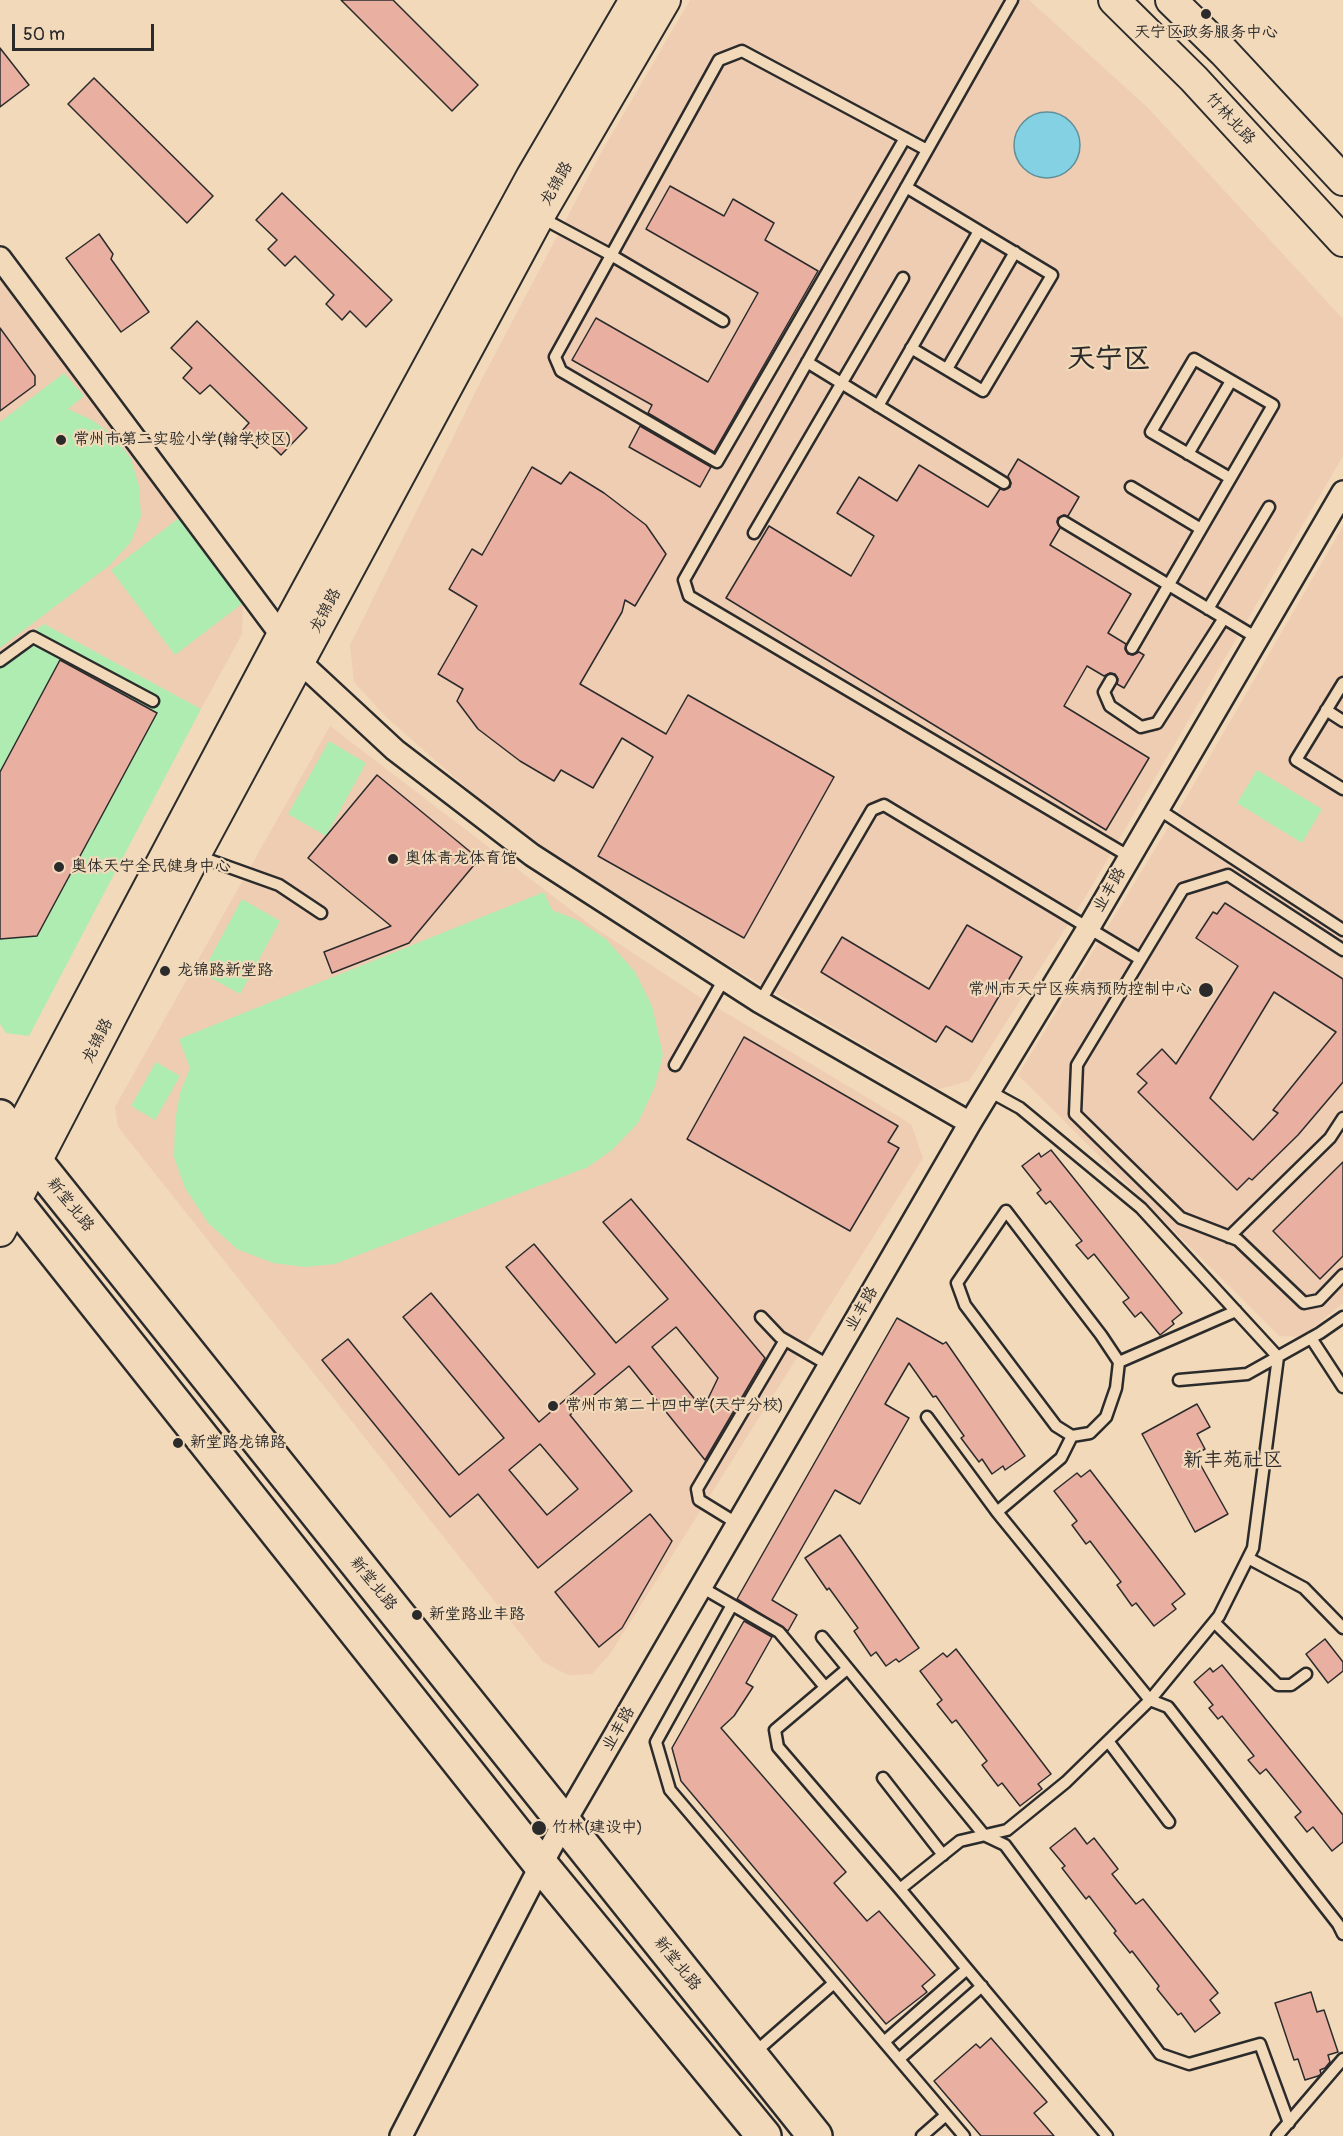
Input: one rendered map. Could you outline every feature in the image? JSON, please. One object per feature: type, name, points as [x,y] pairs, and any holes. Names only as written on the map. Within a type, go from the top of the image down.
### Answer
[{"type":"main road","name":"龙锦路","points":[[0,1231],[17,1139],[282,636],[532,176],[635,0]]},
{"type":"main road","name":"龙锦路","points":[[0,1168],[195,855],[539,216],[665,0]]},
{"type":"main road","name":"竹林北路","points":[[1114,0],[1194,79],[1343,241]]},
{"type":"main road","points":[[1171,0],[1224,52],[1343,180]]},
{"type":"main road","name":"新堂北路","points":[[17,1139],[815,2136]]},
{"type":"main road","points":[[7,1193],[541,1865],[764,2136]]},
{"type":"street","points":[[0,258],[299,661],[395,750],[532,855],[760,1002],[970,1123]]},
{"type":"street","name":"业丰路","points":[[401,2136],[564,1823],[970,1123],[1089,927],[1343,492]]},
{"type":"lane","points":[[1012,0],[684,580],[689,596],[1130,857]]},
{"type":"lane","points":[[905,138],[717,462],[561,371],[555,357],[719,60],[742,51],[905,138],[927,150]]},
{"type":"lane","points":[[906,187],[1052,275],[983,391],[911,348]]},
{"type":"lane","points":[[539,216],[611,255],[723,321]]},
{"type":"lane","points":[[878,406],[979,231]]},
{"type":"lane","points":[[947,369],[1015,252]]},
{"type":"lane","points":[[754,533],[903,278]]},
{"type":"lane","points":[[1132,648],[1273,405],[1194,358],[1151,432],[1230,478]]},
{"type":"lane","points":[[807,362],[1004,483]]},
{"type":"lane","points":[[1188,454],[1232,381]]},
{"type":"lane","points":[[1131,486],[1201,529]]},
{"type":"lane","points":[[1208,609],[1269,507]]},
{"type":"lane","points":[[1064,522],[1257,638]]},
{"type":"lane","points":[[1111,680],[1104,692],[1110,706],[1141,727],[1157,723],[1224,618]]},
{"type":"lane","points":[[0,661],[33,637],[153,701]]},
{"type":"lane","points":[[1343,683],[1296,760],[1343,789]]},
{"type":"lane","points":[[1326,711],[1343,721]]},
{"type":"lane","points":[[760,1002],[872,810],[884,805],[1140,959]]},
{"type":"lane","points":[[1158,809],[1343,930]]},
{"type":"lane","points":[[195,855],[279,885],[321,913]]},
{"type":"lane","points":[[1343,950],[1228,875],[1183,889],[1077,1065],[1075,1114],[1181,1218],[1238,1240],[1304,1303],[1318,1299],[1343,1275]]},
{"type":"lane","points":[[675,1065],[724,979]]},
{"type":"lane","points":[[900,1889],[960,1841],[1007,1830],[1066,1782],[1150,1700],[1219,1616],[1253,1548],[1278,1357],[1141,1208],[1020,1108],[989,1091]]},
{"type":"lane","points":[[1229,1236],[1330,1138],[1343,1118]]},
{"type":"lane","points":[[1006,1211],[1119,1362],[1116,1388],[1106,1417],[1090,1432],[1072,1436],[1056,1426],[1049,1417],[965,1305],[957,1283],[1006,1211]]},
{"type":"lane","points":[[1119,1362],[1236,1311]]},
{"type":"lane","points":[[761,1317],[785,1340],[830,1366]]},
{"type":"lane","points":[[1179,1380],[1246,1374],[1311,1338],[1343,1317]]},
{"type":"lane","points":[[1311,1338],[1343,1387]]},
{"type":"lane","points":[[738,1524],[699,1500],[697,1489],[785,1340]]},
{"type":"lane","points":[[927,1417],[998,1512],[1150,1700],[1168,1707],[1331,1915],[1343,1934]]},
{"type":"lane","points":[[998,1512],[1061,1458],[1072,1436]]},
{"type":"lane","points":[[1248,1558],[1304,1588],[1343,1628]]},
{"type":"lane","points":[[701,1587],[779,1632],[825,1688]]},
{"type":"lane","points":[[732,1605],[656,1742],[670,1790],[964,2136]]},
{"type":"lane","points":[[1214,1622],[1278,1685],[1290,1686],[1305,1674]]},
{"type":"lane","points":[[822,1637],[984,1835],[1005,1845],[1160,2054],[1189,2064],[1260,2044],[1288,2123]]},
{"type":"lane","points":[[848,1669],[775,1730],[778,1747],[1107,2136]]},
{"type":"lane","points":[[1108,1741],[1169,1822]]},
{"type":"lane","points":[[883,1778],[943,1855]]},
{"type":"lane","points":[[884,2042],[967,1969]]},
{"type":"lane","points":[[751,2056],[834,1983]]},
{"type":"lane","points":[[898,2058],[982,1986]]},
{"type":"lane","points":[[1277,2136],[1343,2059]]},
{"type":"lane","points":[[922,2136],[946,2115]]},
{"type":"shaded area","points":[[690,0],[1029,0],[1147,107],[1343,319],[1343,456],[1086,896],[969,1081],[939,1089],[735,969],[511,827],[386,717],[354,682],[350,645],[483,377],[602,151]]},
{"type":"shaded area","name":"常州市第二实验小学(翰学校区)","points":[[0,280],[243,601],[242,634],[201,709],[44,624],[0,655]]},
{"type":"shaded area","name":"常州市天宁区疾病预防控制中心","points":[[1343,526],[1343,1303],[1302,1337],[1279,1336],[1018,1075],[1183,803]]},
{"type":"shaded area","name":"常州市第二十四中学(天宁分校)","points":[[330,726],[592,926],[701,998],[911,1124],[923,1158],[610,1654],[592,1674],[568,1675],[543,1662],[118,1127],[115,1107]]},
{"type":"green space","points":[[64,373],[84,396],[68,409],[92,420],[113,435],[131,459],[139,486],[141,516],[131,542],[110,565],[0,648],[0,422]]},
{"type":"green space","points":[[179,518],[243,603],[175,655],[111,570]]},
{"type":"green space","name":"奥体天宁全民健身中心","points":[[44,624],[201,709],[29,1036],[6,1033],[0,1024],[0,655]]},
{"type":"green space","points":[[329,741],[366,763],[326,836],[288,814]]},
{"type":"green space","points":[[1257,770],[1322,809],[1302,843],[1237,803]]},
{"type":"green space","points":[[544,892],[552,910],[577,920],[606,939],[635,972],[652,1006],[663,1055],[655,1086],[638,1123],[612,1150],[588,1167],[335,1264],[305,1267],[273,1263],[237,1249],[208,1223],[185,1188],[174,1157],[175,1121],[180,1093],[190,1068],[179,1039]]},
{"type":"green space","points":[[242,899],[280,921],[240,994],[202,973]]},
{"type":"green space","points":[[156,1062],[180,1076],[155,1120],[131,1106]]},
{"type":"water","points":[[1047,112],[1060,115],[1070,122],[1077,132],[1080,145],[1077,158],[1070,168],[1060,175],[1047,178],[1034,175],[1024,168],[1017,158],[1014,145],[1017,132],[1024,122],[1034,115]]},
{"type":"building","points":[[341,0],[393,0],[478,85],[452,111]]},
{"type":"building","points":[[0,48],[29,85],[0,107]]},
{"type":"building","points":[[94,78],[213,196],[187,223],[68,104]]},
{"type":"building","points":[[670,186],[724,216],[733,199],[774,223],[765,240],[818,271],[714,452],[648,413],[652,405],[572,360],[596,318],[708,382],[758,293],[646,229]]},
{"type":"building","points":[[282,193],[392,300],[366,327],[350,311],[342,320],[326,304],[334,295],[295,256],[285,266],[268,249],[277,240],[256,220]]},
{"type":"building","points":[[99,234],[113,254],[111,259],[149,312],[121,332],[66,258]]},
{"type":"building","points":[[197,321],[307,428],[281,455],[265,439],[257,448],[241,432],[249,423],[210,385],[200,394],[183,378],[192,368],[171,348]]},
{"type":"building","points":[[0,328],[35,376],[35,385],[0,411]]},
{"type":"building","points":[[640,426],[711,467],[700,487],[629,447]]},
{"type":"building","points":[[1018,459],[1079,497],[1068,516],[1058,518],[1060,528],[1050,545],[1131,594],[1108,633],[1126,644],[1125,649],[1128,654],[1133,655],[1139,652],[1144,655],[1124,688],[1117,684],[1118,679],[1115,674],[1110,673],[1104,676],[1087,666],[1064,706],[1149,758],[1106,830],[726,598],[769,526],[851,576],[874,536],[837,513],[859,477],[897,501],[919,465],[988,507],[1000,489],[1010,487],[1008,476]]},
{"type":"building","points":[[532,467],[561,484],[570,472],[604,493],[646,525],[666,554],[635,606],[625,600],[622,612],[580,684],[666,734],[688,695],[834,777],[744,938],[598,856],[653,757],[622,738],[593,788],[561,770],[554,781],[520,761],[478,729],[457,701],[463,689],[438,674],[477,606],[449,589],[472,549],[482,555]]},
{"type":"building","points":[[60,660],[157,713],[37,936],[0,939],[0,772]]},
{"type":"building","name":"奥体青龙体育馆","points":[[377,775],[479,859],[409,943],[332,973],[324,952],[391,926],[308,858]]},
{"type":"building","points":[[1225,903],[1343,979],[1343,1082],[1298,1135],[1252,1180],[1249,1178],[1237,1190],[1138,1092],[1147,1083],[1137,1074],[1162,1049],[1176,1064],[1238,966],[1196,938],[1213,912],[1217,914]],"holes":[[[1274,992],[1336,1032],[1273,1110],[1278,1113],[1253,1140],[1210,1098]]]},
{"type":"building","points":[[967,925],[1022,957],[972,1042],[946,1026],[936,1042],[821,972],[842,937],[929,989]]},
{"type":"building","points":[[744,1037],[898,1126],[888,1142],[899,1148],[850,1231],[687,1139]]},
{"type":"building","points":[[1051,1150],[1182,1313],[1172,1321],[1174,1324],[1160,1335],[1141,1312],[1135,1317],[1123,1302],[1129,1298],[1094,1254],[1088,1259],[1076,1245],[1082,1241],[1050,1201],[1046,1204],[1037,1193],[1041,1190],[1022,1166],[1039,1153],[1041,1157]]},
{"type":"building","points":[[1343,1162],[1343,1256],[1320,1279],[1273,1231]]},
{"type":"building","points":[[631,1199],[765,1358],[705,1460],[629,1366],[570,1415],[632,1491],[538,1568],[478,1494],[450,1517],[322,1360],[348,1339],[459,1475],[504,1438],[403,1317],[431,1293],[539,1422],[595,1374],[506,1267],[534,1244],[616,1343],[668,1299],[603,1222]],"holes":[[[676,1327],[718,1378],[703,1409],[652,1347]],[[540,1444],[578,1489],[547,1515],[509,1470]]]},
{"type":"building","points":[[897,1318],[943,1344],[946,1342],[1025,1456],[1005,1470],[1003,1466],[992,1474],[982,1459],[979,1462],[961,1438],[964,1436],[909,1363],[885,1404],[909,1418],[860,1504],[835,1490],[772,1600],[797,1615],[788,1631],[737,1599]]},
{"type":"building","points":[[1197,1404],[1210,1427],[1197,1434],[1205,1449],[1195,1455],[1228,1514],[1195,1532],[1142,1434]]},
{"type":"building","points":[[1090,1470],[1185,1594],[1172,1604],[1176,1609],[1154,1626],[1136,1603],[1132,1606],[1117,1585],[1121,1582],[1090,1541],[1086,1544],[1072,1525],[1077,1521],[1054,1491],[1077,1473],[1081,1477]]},
{"type":"building","points":[[650,1514],[672,1541],[622,1628],[599,1647],[555,1592]]},
{"type":"building","points":[[840,1535],[919,1648],[899,1662],[896,1659],[886,1666],[876,1652],[871,1656],[854,1631],[858,1628],[805,1558]]},
{"type":"building","points":[[744,1621],[772,1637],[746,1683],[753,1687],[734,1716],[721,1728],[846,1872],[834,1883],[867,1921],[879,1911],[935,1975],[922,1986],[927,1992],[886,2024],[681,1781],[672,1748]]},
{"type":"building","points":[[1325,1639],[1343,1662],[1343,1671],[1328,1683],[1306,1654]]},
{"type":"building","points":[[956,1649],[1051,1774],[1038,1784],[1042,1789],[1020,1806],[1002,1783],[998,1786],[982,1765],[987,1761],[956,1720],[952,1723],[937,1704],[942,1700],[920,1671],[943,1653],[947,1657]]},
{"type":"building","points":[[1222,1665],[1343,1815],[1343,1842],[1332,1851],[1313,1827],[1307,1832],[1295,1817],[1301,1812],[1266,1769],[1260,1774],[1248,1760],[1254,1756],[1222,1716],[1218,1719],[1209,1708],[1213,1705],[1194,1682],[1210,1668],[1213,1672]]},
{"type":"building","points":[[1075,1828],[1087,1844],[1094,1838],[1118,1869],[1112,1874],[1136,1904],[1143,1899],[1218,1993],[1210,2000],[1220,2013],[1195,2032],[1181,2013],[1178,2015],[1157,1989],[1159,1986],[1132,1951],[1130,1953],[1114,1933],[1116,1931],[1089,1896],[1086,1899],[1062,1868],[1065,1866],[1050,1848]]},
{"type":"building","points":[[1311,1992],[1317,2012],[1324,2010],[1338,2052],[1328,2055],[1330,2062],[1320,2070],[1321,2074],[1305,2080],[1298,2059],[1294,2060],[1275,2003]]},
{"type":"building","points":[[991,2038],[1047,2102],[1034,2113],[1054,2136],[981,2136],[934,2081],[976,2044],[980,2048]]},
{"type":"place","name":"天宁区政务服务中心","points":[[1206,14]]},
{"type":"place","name":"常州市第二实验小学(翰学校区)","points":[[61,440]]},
{"type":"place","name":"奥体青龙体育馆","points":[[393,859]]},
{"type":"place","name":"奥体天宁全民健身中心","points":[[59,867]]},
{"type":"place","name":"龙锦路新堂路","points":[[165,971]]},
{"type":"place","name":"常州市天宁区疾病预防控制中心","points":[[1206,990]]},
{"type":"place","name":"常州市第二十四中学(天宁分校)","points":[[553,1406]]},
{"type":"place","name":"新堂路龙锦路","points":[[178,1443]]},
{"type":"place","name":"新堂路业丰路","points":[[417,1615]]},
{"type":"place","name":"竹林(建设中)","points":[[539,1828]]},
{"type":"district","name":"天宁区","points":[[1109,360]]},
{"type":"district","name":"新丰苑社区","points":[[1233,1461]]}]
